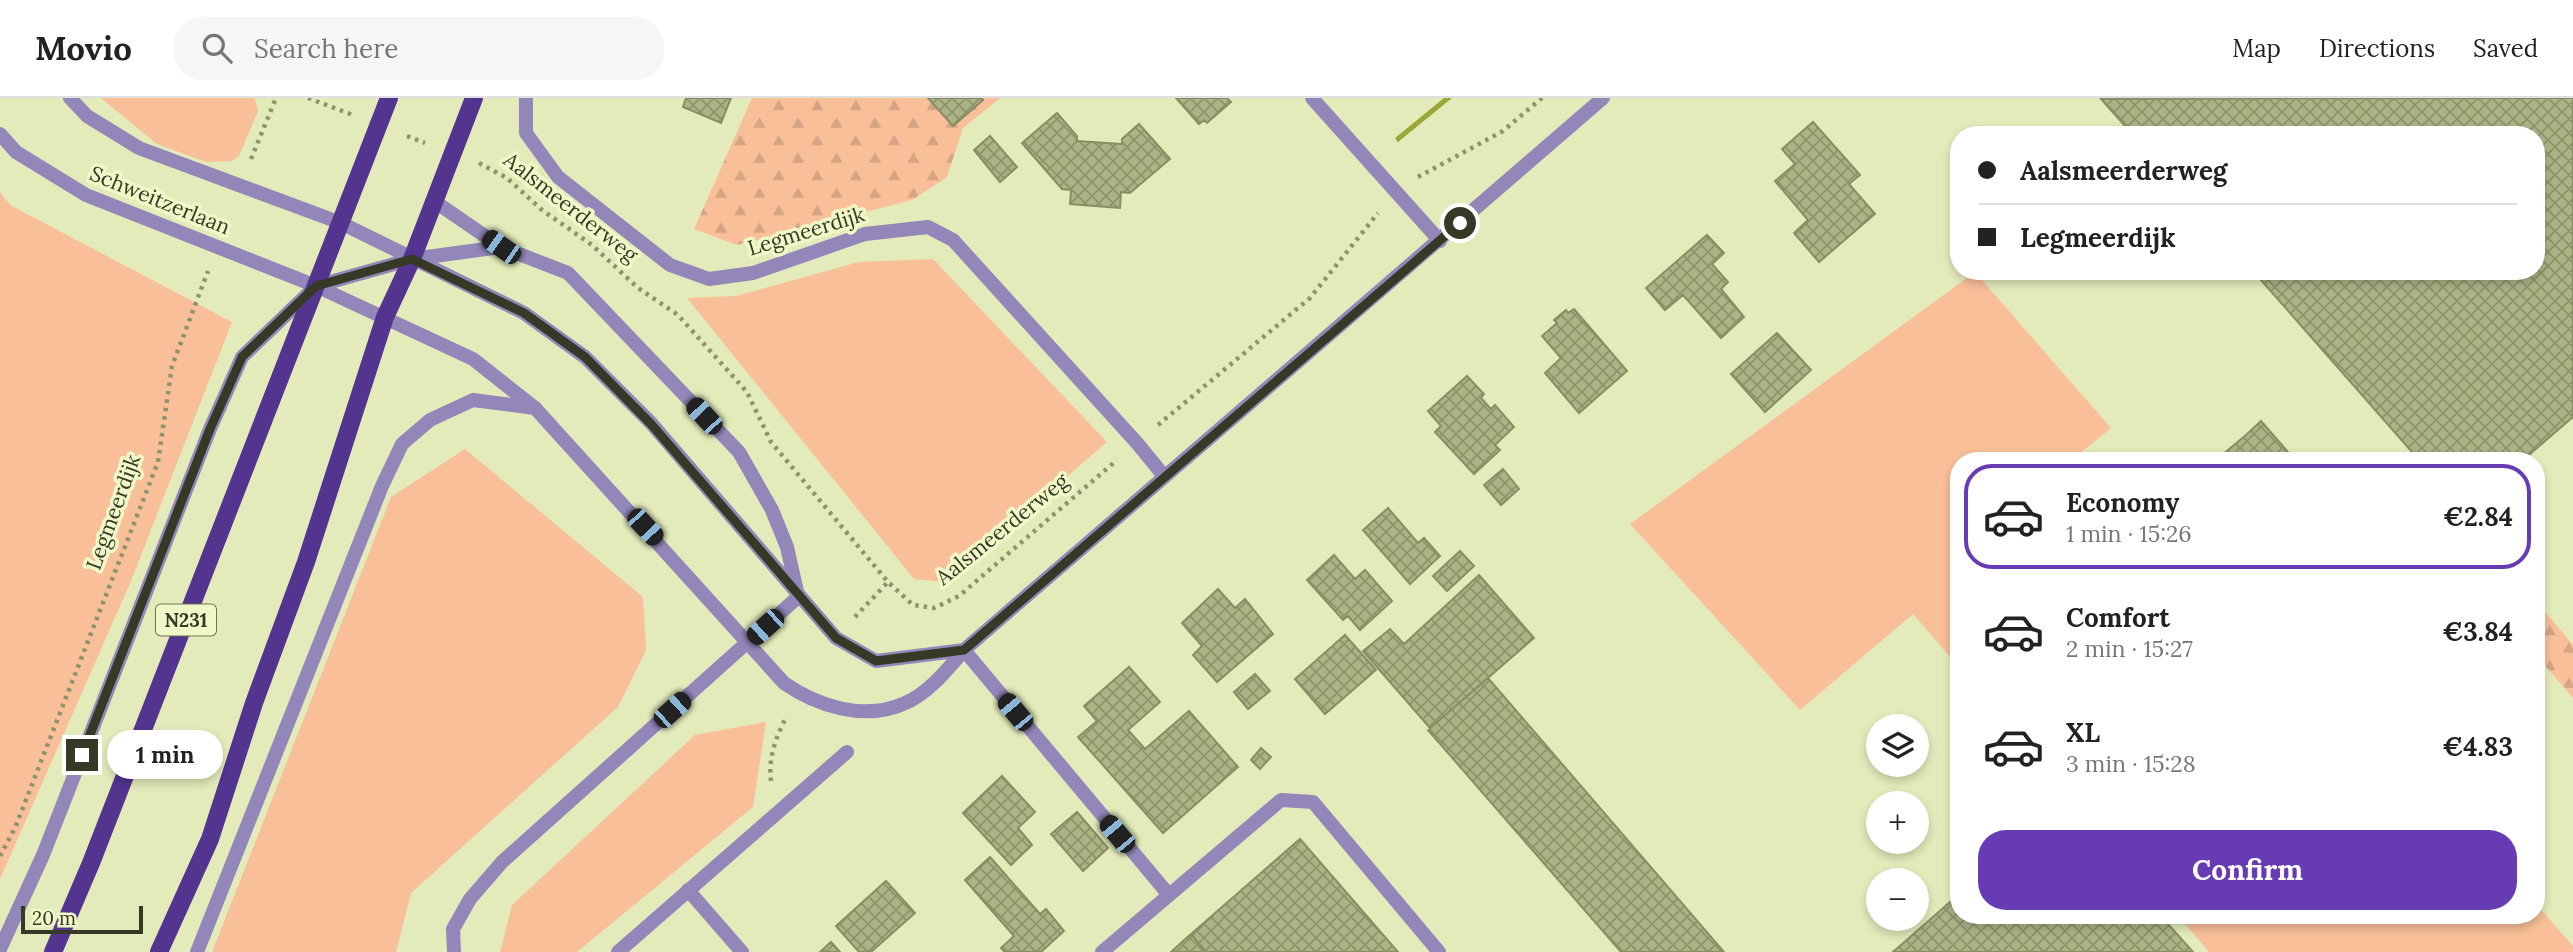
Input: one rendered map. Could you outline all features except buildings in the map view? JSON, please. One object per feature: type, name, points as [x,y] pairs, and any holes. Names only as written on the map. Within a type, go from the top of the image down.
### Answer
[{"type":"main road","name":"N231","points":[[53,952],[96,850],[389,98]]},
{"type":"main road","points":[[159,952],[210,839],[254,703],[306,562],[385,317],[412,259],[474,98]]},
{"type":"street","name":"Schweitzerlaan","points":[[70,98],[87,116],[139,148],[240,188],[341,223],[412,259]]},
{"type":"street","name":"Legmeerdijk","points":[[526,98],[526,133],[558,177],[670,265],[709,279],[753,273],[864,234],[928,227],[953,240],[1138,443],[1164,476]]},
{"type":"street","points":[[1312,98],[1440,241]]},
{"type":"street","points":[[385,317],[473,359],[535,408],[749,641],[784,683],[820,703],[858,711],[903,705],[937,681],[964,650],[1603,98]]},
{"type":"street","name":"Schweitzerlaan","points":[[0,134],[16,152],[86,195],[316,286],[385,317]]},
{"type":"street","points":[[434,201],[501,247],[568,273],[739,452],[772,510],[787,547],[798,597]]},
{"type":"street","points":[[0,949],[43,855],[210,429],[242,357],[316,286],[412,259],[501,247]]},
{"type":"street","points":[[412,259],[524,313],[585,357],[651,424],[836,638],[876,661],[964,650]]},
{"type":"street","points":[[197,952],[377,499],[402,444],[430,420],[473,400],[535,408]]},
{"type":"street","points":[[454,952],[453,929],[470,900],[502,862],[798,597]]},
{"type":"street","points":[[964,650],[1169,895]]},
{"type":"street","points":[[618,952],[847,752]]},
{"type":"street","points":[[1102,952],[1280,800],[1313,802],[1439,952]]},
{"type":"street","points":[[688,890],[742,952]]},
{"type":"path","points":[[240,188],[276,98]]},
{"type":"path","points":[[308,98],[379,125]]},
{"type":"path","name":"Aalsmeerderweg","points":[[379,125],[507,178],[542,210],[592,245],[638,288],[678,315],[747,392],[771,442],[888,582],[913,605],[934,608],[959,596],[1310,298],[1366,225],[1398,193],[1416,178],[1503,131],[1542,98]]},
{"type":"path","name":"Legmeerdijk","points":[[0,856],[15,828],[158,461],[172,366],[217,246]]},
{"type":"green space","points":[[101,98],[255,98],[258,111],[239,156],[232,161],[206,162],[157,144]]},
{"type":"green space","points":[[752,98],[1000,98],[963,128],[947,177],[912,200],[737,245],[694,229]]},
{"type":"green space","points":[[0,192],[10,205],[232,322],[131,581],[0,879]]},
{"type":"green space","points":[[933,259],[1107,442],[945,582],[914,579],[687,298],[736,296],[859,262]]},
{"type":"green space","points":[[1964,280],[1982,280],[2111,428],[2082,452],[1950,452],[1950,657],[1913,614],[1800,710],[1630,524]]},
{"type":"green space","points":[[465,449],[643,597],[646,650],[618,707],[411,893],[396,952],[212,952],[391,497]]},
{"type":"green space","points":[[2545,612],[2573,645],[2573,698],[2545,665]]},
{"type":"green space","points":[[766,722],[753,807],[577,952],[500,952],[512,905],[695,735]]},
{"type":"green space","points":[[2545,914],[2573,946],[2573,952],[2209,952],[2185,924],[2545,924]]},
{"type":"water","points":[[1444,98],[1452,98],[1398,142],[1395,138]]},
{"type":"route","points":[[82,755],[210,429],[242,357],[316,286],[412,259],[524,313],[585,357],[651,424],[836,638],[876,661],[911,659],[964,650],[1460,223]]}]
